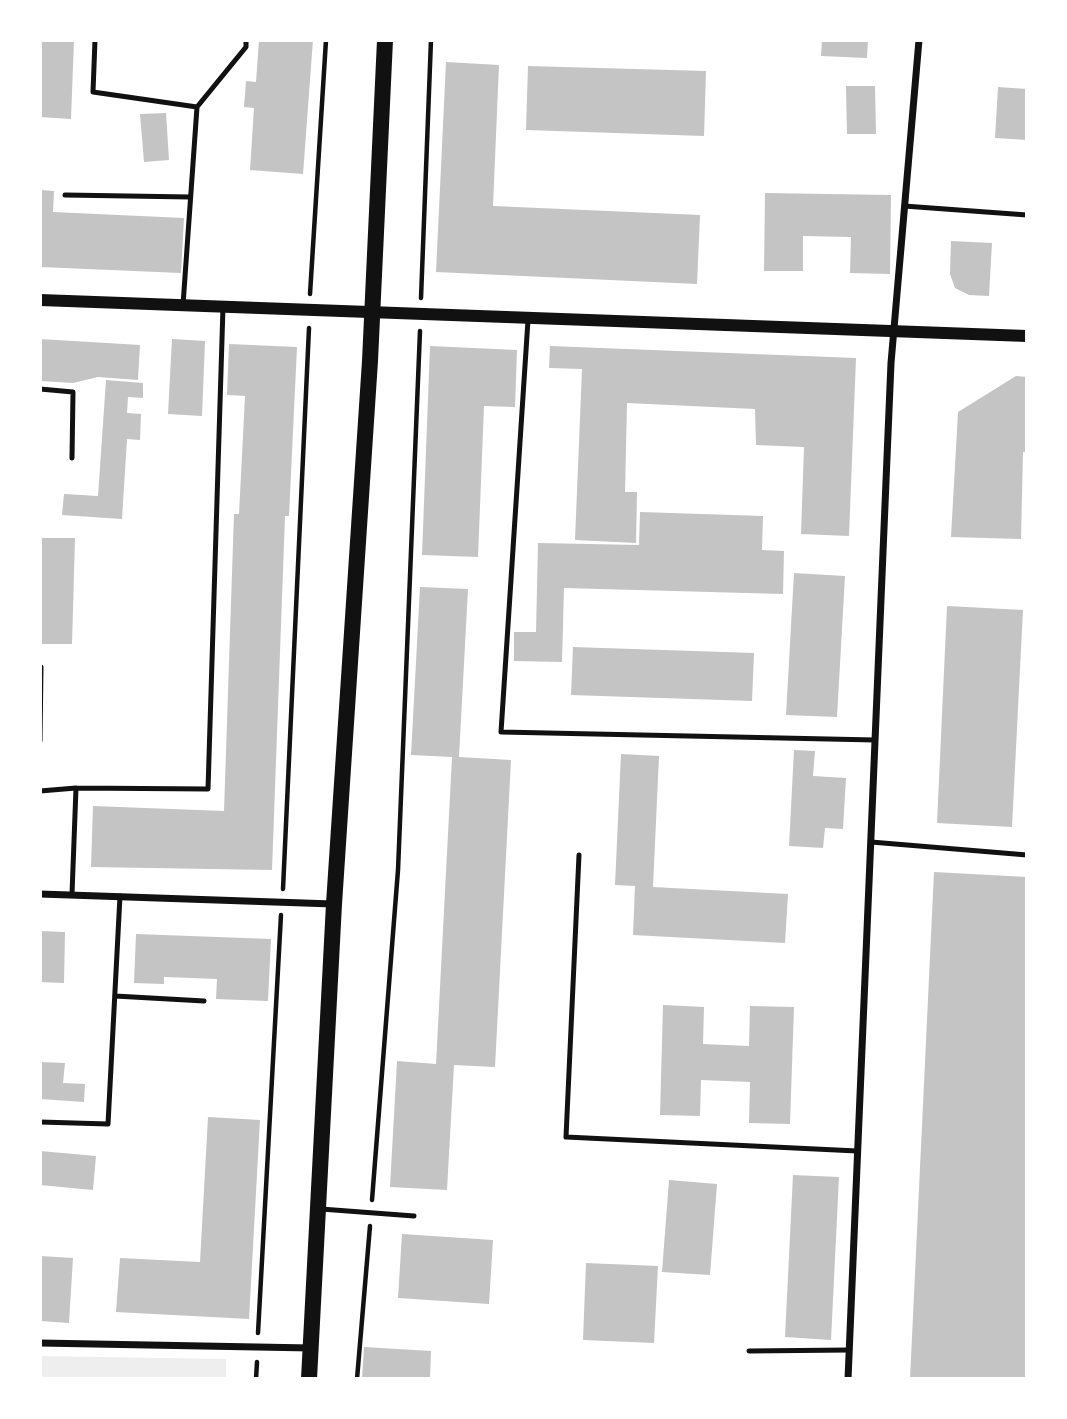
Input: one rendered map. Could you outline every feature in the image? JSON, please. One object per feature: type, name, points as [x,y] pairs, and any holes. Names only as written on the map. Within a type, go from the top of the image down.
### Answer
[{"type":"main road","points":[[309,1379],[334,904],[372,313],[385,40]]},
{"type":"street","points":[[848,1379],[893,332],[919,40]]},
{"type":"street","points":[[40,300],[223,306],[310,312],[1027,336]]},
{"type":"street","points":[[40,894],[334,904]]},
{"type":"street","points":[[40,1343],[311,1348]]},
{"type":"lane","points":[[94,40],[93,92],[197,107]]},
{"type":"lane","points":[[183,305],[197,107],[246,47],[246,40]]},
{"type":"lane","points":[[65,195],[190,197]]},
{"type":"lane","points":[[904,206],[1027,215]]},
{"type":"lane","points":[[40,791],[76,788],[208,789],[223,306]]},
{"type":"lane","points":[[528,319],[501,732],[875,740]]},
{"type":"lane","points":[[40,389],[74,392],[72,458]]},
{"type":"lane","points":[[40,741],[41,667]]},
{"type":"lane","points":[[72,894],[76,788]]},
{"type":"lane","points":[[871,842],[1027,855]]},
{"type":"lane","points":[[579,855],[566,1137],[858,1151]]},
{"type":"lane","points":[[40,1122],[108,1124],[120,896]]},
{"type":"lane","points":[[115,996],[204,1001]]},
{"type":"lane","points":[[318,1208],[414,1216]]},
{"type":"lane","points":[[749,1351],[849,1350]]},
{"type":"path","points":[[256,1379],[310,312],[327,40]]},
{"type":"path","points":[[357,1379],[398,870],[431,40]]},
{"type":"shaded area","points":[[40,1356],[226,1359],[226,1379],[40,1379]]},
{"type":"building","points":[[40,40],[74,40],[71,119],[40,117]]},
{"type":"building","points":[[259,40],[313,40],[303,174],[250,170],[254,108],[244,107],[246,81],[256,82]]},
{"type":"building","points":[[822,40],[868,40],[867,58],[821,56]]},
{"type":"building","points":[[446,62],[499,65],[493,206],[700,215],[697,284],[436,272]]},
{"type":"building","points":[[528,66],[706,71],[704,136],[526,130]]},
{"type":"building","points":[[846,86],[875,86],[876,134],[847,134]]},
{"type":"building","points":[[998,87],[1027,89],[1027,140],[995,138]]},
{"type":"building","points":[[166,113],[169,160],[144,162],[140,114]]},
{"type":"building","points":[[40,190],[54,191],[53,212],[184,218],[181,273],[40,267]]},
{"type":"building","points":[[765,193],[891,195],[890,274],[850,273],[851,237],[803,236],[803,271],[764,271]]},
{"type":"building","points":[[951,241],[992,243],[989,296],[969,295],[955,288],[950,274]]},
{"type":"building","points":[[40,339],[140,345],[138,380],[98,377],[73,383],[40,381]]},
{"type":"building","points":[[172,339],[205,341],[202,416],[168,414]]},
{"type":"building","points":[[229,344],[297,347],[289,516],[285,516],[272,870],[91,867],[93,806],[224,811],[234,514],[239,514],[245,396],[227,395]]},
{"type":"building","points":[[430,346],[517,350],[515,407],[484,406],[478,557],[422,555]]},
{"type":"building","points":[[550,346],[856,358],[849,536],[801,534],[804,447],[756,445],[755,409],[627,403],[625,492],[637,492],[636,543],[575,540],[582,369],[549,368]]},
{"type":"building","points":[[1016,376],[1027,377],[1027,452],[1023,452],[1021,539],[951,537],[958,412]]},
{"type":"building","points":[[106,380],[143,383],[143,398],[128,397],[127,413],[141,414],[140,440],[127,439],[122,519],[62,515],[64,494],[98,496]]},
{"type":"building","points":[[640,512],[763,516],[762,550],[784,551],[783,594],[564,588],[562,662],[514,661],[514,632],[536,632],[538,543],[639,545]]},
{"type":"building","points":[[40,538],[75,538],[72,644],[40,644]]},
{"type":"building","points":[[794,573],[845,576],[837,717],[786,715]]},
{"type":"building","points":[[420,587],[468,589],[459,757],[511,760],[495,1067],[454,1065],[447,1190],[390,1187],[397,1061],[436,1064],[452,757],[411,755]]},
{"type":"building","points":[[947,606],[1023,610],[1012,827],[937,823]]},
{"type":"building","points":[[573,647],[754,653],[752,701],[571,695]]},
{"type":"building","points":[[794,750],[815,751],[813,776],[846,778],[843,829],[825,828],[823,848],[789,846]]},
{"type":"building","points":[[621,754],[659,756],[653,887],[788,894],[785,943],[633,935],[635,886],[615,885]]},
{"type":"building","points":[[934,872],[1027,877],[1027,1379],[910,1379]]},
{"type":"building","points":[[40,931],[65,932],[64,983],[40,982]]},
{"type":"building","points":[[136,934],[271,939],[268,1001],[216,999],[217,979],[164,977],[164,984],[134,983]]},
{"type":"building","points":[[663,1005],[704,1007],[703,1044],[749,1046],[750,1006],[794,1007],[790,1124],[749,1123],[750,1082],[701,1080],[700,1116],[660,1115]]},
{"type":"building","points":[[40,1062],[65,1063],[63,1083],[85,1084],[84,1102],[40,1099]]},
{"type":"building","points":[[208,1117],[260,1120],[249,1319],[116,1312],[120,1258],[200,1262]]},
{"type":"building","points":[[40,1151],[96,1156],[93,1190],[40,1185]]},
{"type":"building","points":[[793,1175],[839,1177],[831,1340],[785,1337]]},
{"type":"building","points":[[669,1180],[717,1184],[710,1275],[662,1272]]},
{"type":"building","points":[[402,1234],[493,1240],[489,1304],[398,1298]]},
{"type":"building","points":[[40,1256],[73,1258],[69,1323],[40,1321]]},
{"type":"building","points":[[586,1263],[658,1266],[654,1343],[583,1340]]},
{"type":"building","points":[[364,1347],[431,1351],[430,1379],[362,1379]]}]
